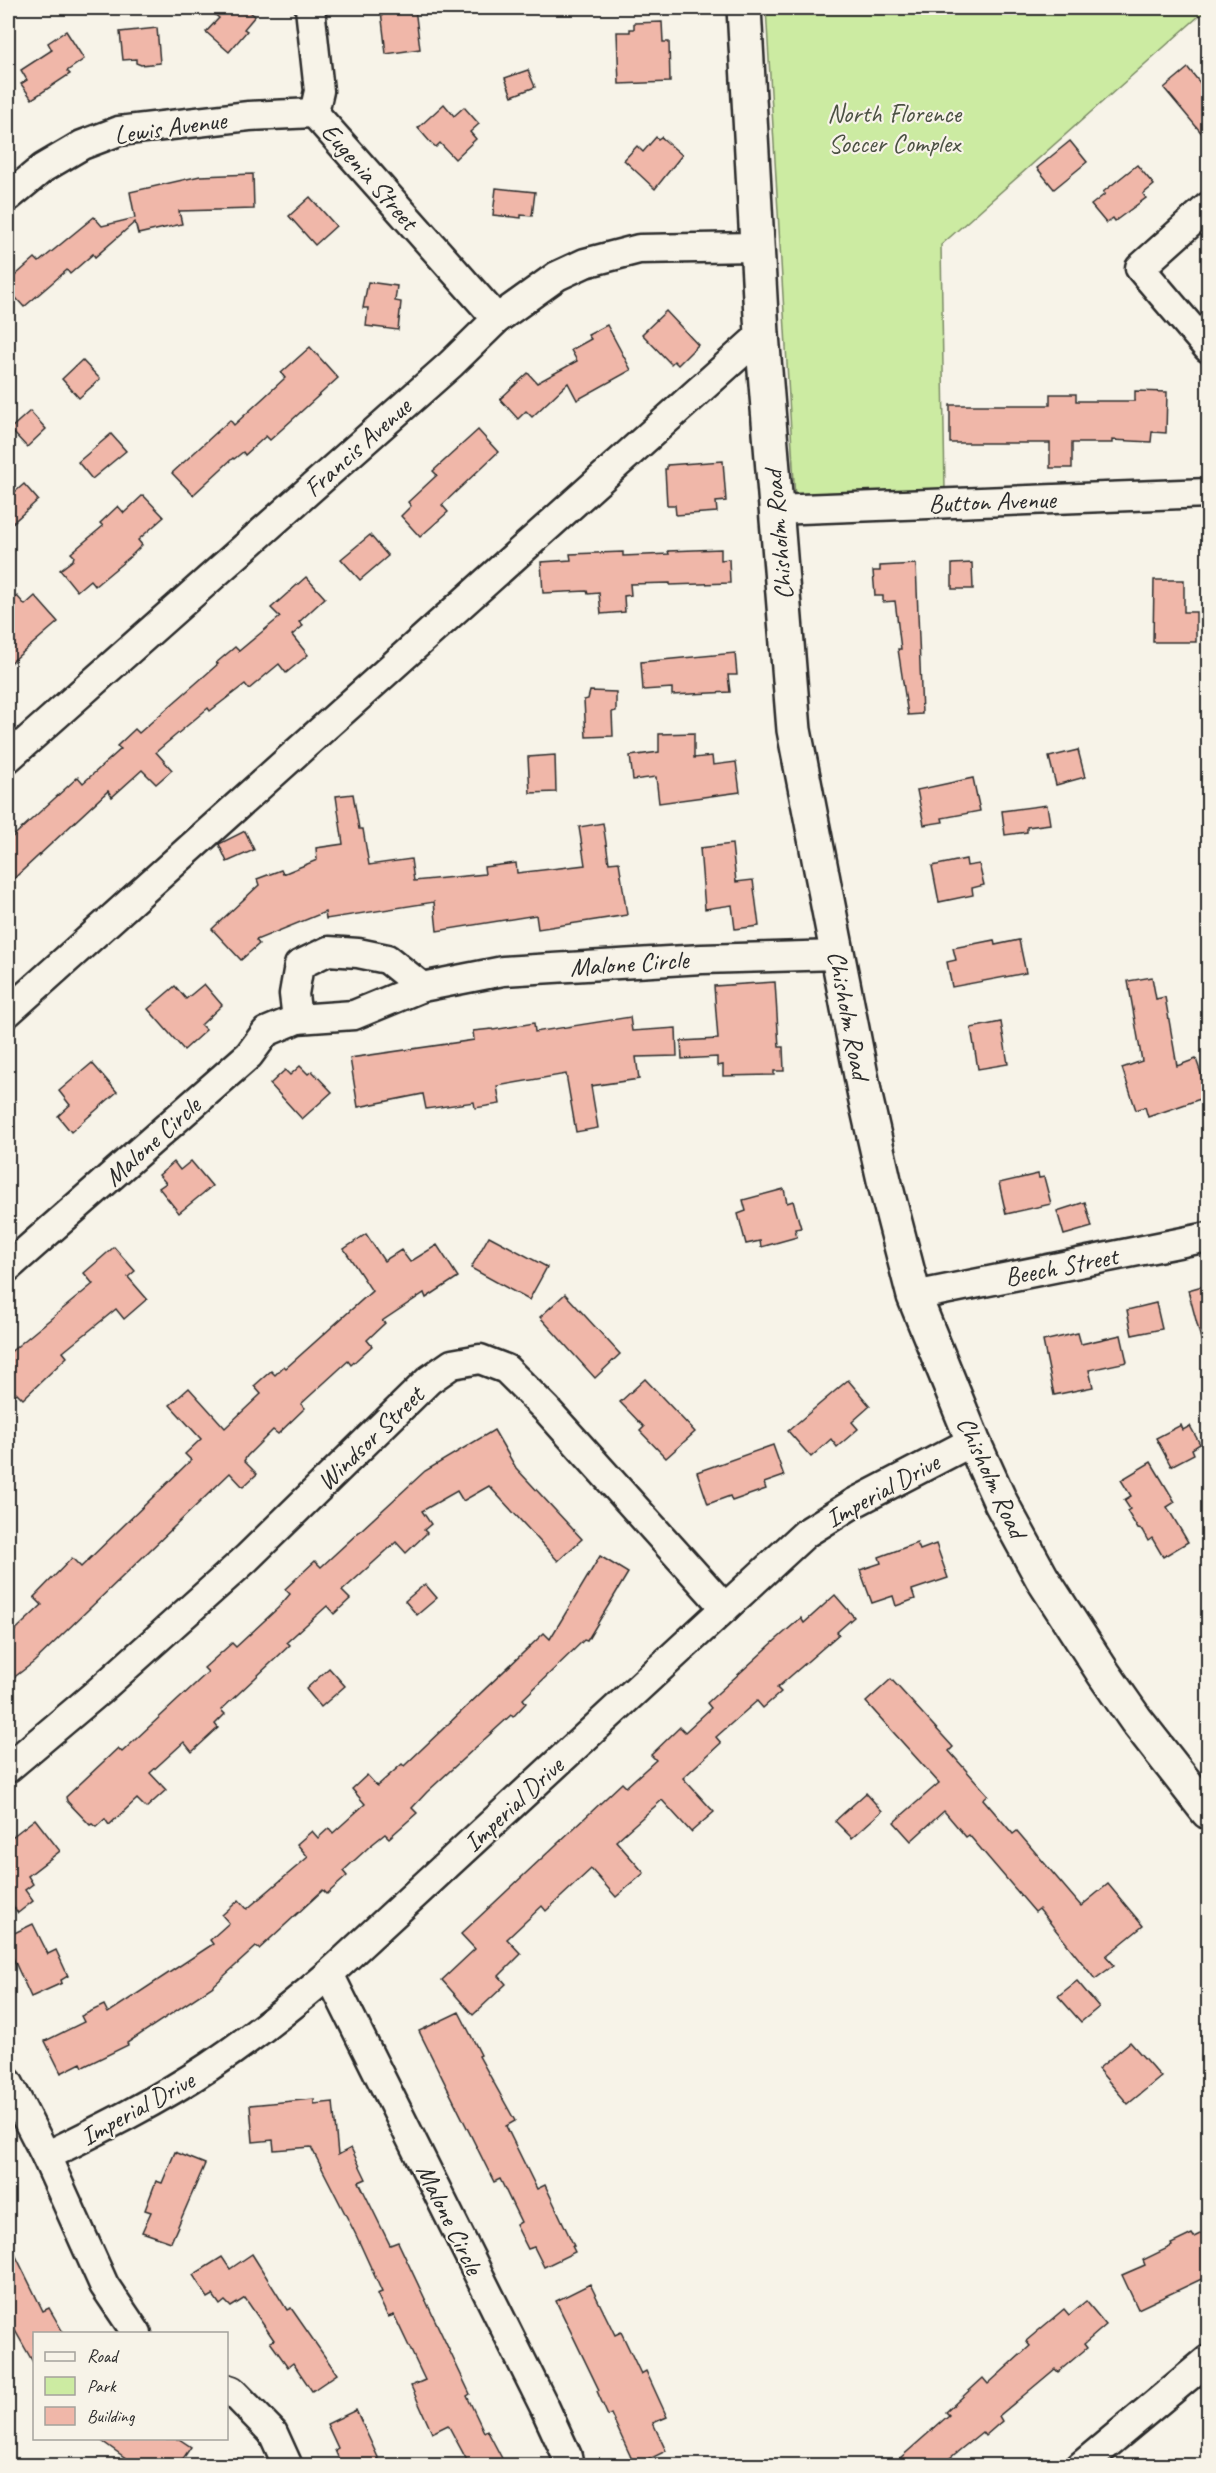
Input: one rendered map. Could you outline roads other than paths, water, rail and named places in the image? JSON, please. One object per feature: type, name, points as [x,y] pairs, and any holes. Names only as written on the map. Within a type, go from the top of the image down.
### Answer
[{"type":"main road","name":"Chisholm Road","points":[[744,8],[762,334],[794,730],[881,1170],[914,1296],[1000,1503],[1042,1578],[1136,1720],[1209,1812]]},
{"type":"street","name":"Eugenia Street","points":[[310,8],[319,91],[314,113],[497,319]]},
{"type":"street","name":"Lewis Avenue","points":[[8,197],[43,168],[82,145],[119,131],[249,116],[314,113]]},
{"type":"street","points":[[1209,207],[1140,268],[1209,348]]},
{"type":"street","name":"Francis Avenue","points":[[8,758],[433,380],[497,319],[557,276],[585,263],[639,249],[756,247]]},
{"type":"street","points":[[8,1012],[762,334]]},
{"type":"street","name":"Button Avenue","points":[[775,510],[1209,493]]},
{"type":"street","points":[[297,1019],[294,994],[299,965],[328,951],[358,953],[387,959],[422,987]]},
{"type":"street","name":"Malone Circle","points":[[8,1267],[249,1055],[266,1032],[297,1019],[354,1015],[422,987],[502,971],[702,958],[837,955]]},
{"type":"street","name":"Beech Street","points":[[914,1296],[1209,1237]]},
{"type":"street","name":"Windsor Street","points":[[8,1767],[98,1692],[238,1566],[429,1380],[452,1364],[480,1359],[506,1369],[547,1410],[724,1608]]},
{"type":"street","name":"Imperial Drive","points":[[46,2156],[104,2128],[209,2067],[280,2016],[329,1974],[806,1533],[854,1503],[973,1441]]},
{"type":"street","name":"Malone Circle","points":[[329,1974],[544,2406],[567,2456],[568,2466]]},
{"type":"street","points":[[8,2082],[46,2156],[104,2285],[136,2332]]},
{"type":"street","points":[[1081,2466],[1209,2360]]},
{"type":"street","points":[[228,2390],[232,2391],[273,2433],[288,2466]]},
{"type":"park label","name":"North Florence Soccer Complex","points":[[894,128]]}]
